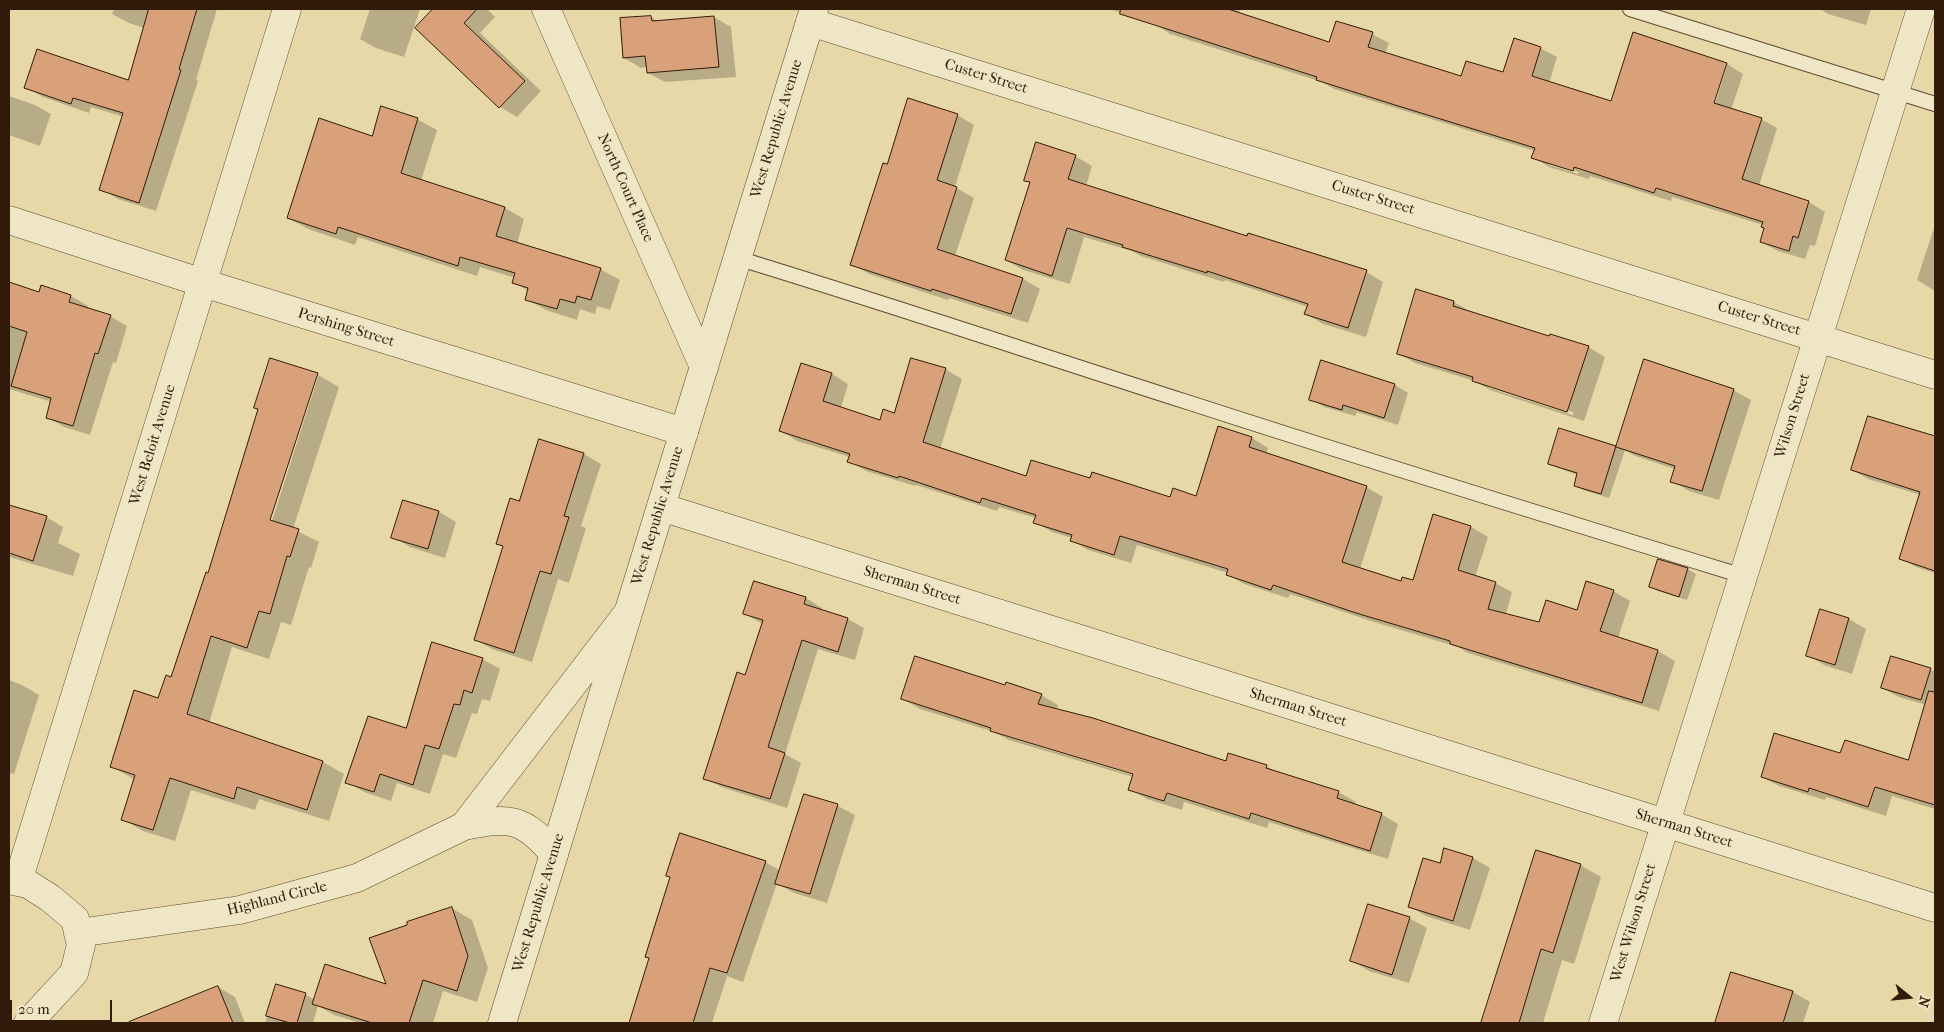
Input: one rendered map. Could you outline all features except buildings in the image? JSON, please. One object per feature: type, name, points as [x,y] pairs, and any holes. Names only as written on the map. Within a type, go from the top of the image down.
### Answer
[{"type":"street","name":"West Beloit Avenue","points":[[13,880],[203,283],[287,9]]},
{"type":"street","name":"North Court Place","points":[[546,9],[704,367]]},
{"type":"street","name":"Wilson Street","points":[[1666,823],[1921,9]]},
{"type":"street","name":"West Republic Avenue","points":[[502,1023],[812,15]]},
{"type":"street","name":"Custer Street","points":[[812,15],[1935,374]]},
{"type":"street","name":"Pershing Street","points":[[9,220],[203,283],[684,432]]},
{"type":"street","name":"Sherman Street","points":[[661,507],[1935,908]]},
{"type":"street","name":"Highland Circle","points":[[464,826],[628,613]]},
{"type":"street","name":"Highland Circle","points":[[78,932],[240,910],[330,886],[357,878],[464,826],[497,820],[520,824],[537,834],[554,854]]},
{"type":"street","name":"West Wilson Street","points":[[1603,1023],[1666,823]]},
{"type":"street","points":[[13,880],[28,884],[50,898],[75,919],[81,945],[74,973],[28,1023]]},
{"type":"lane","points":[[1630,9],[1935,104]]},
{"type":"lane","points":[[737,258],[876,300],[1435,482],[1743,576]]}]
